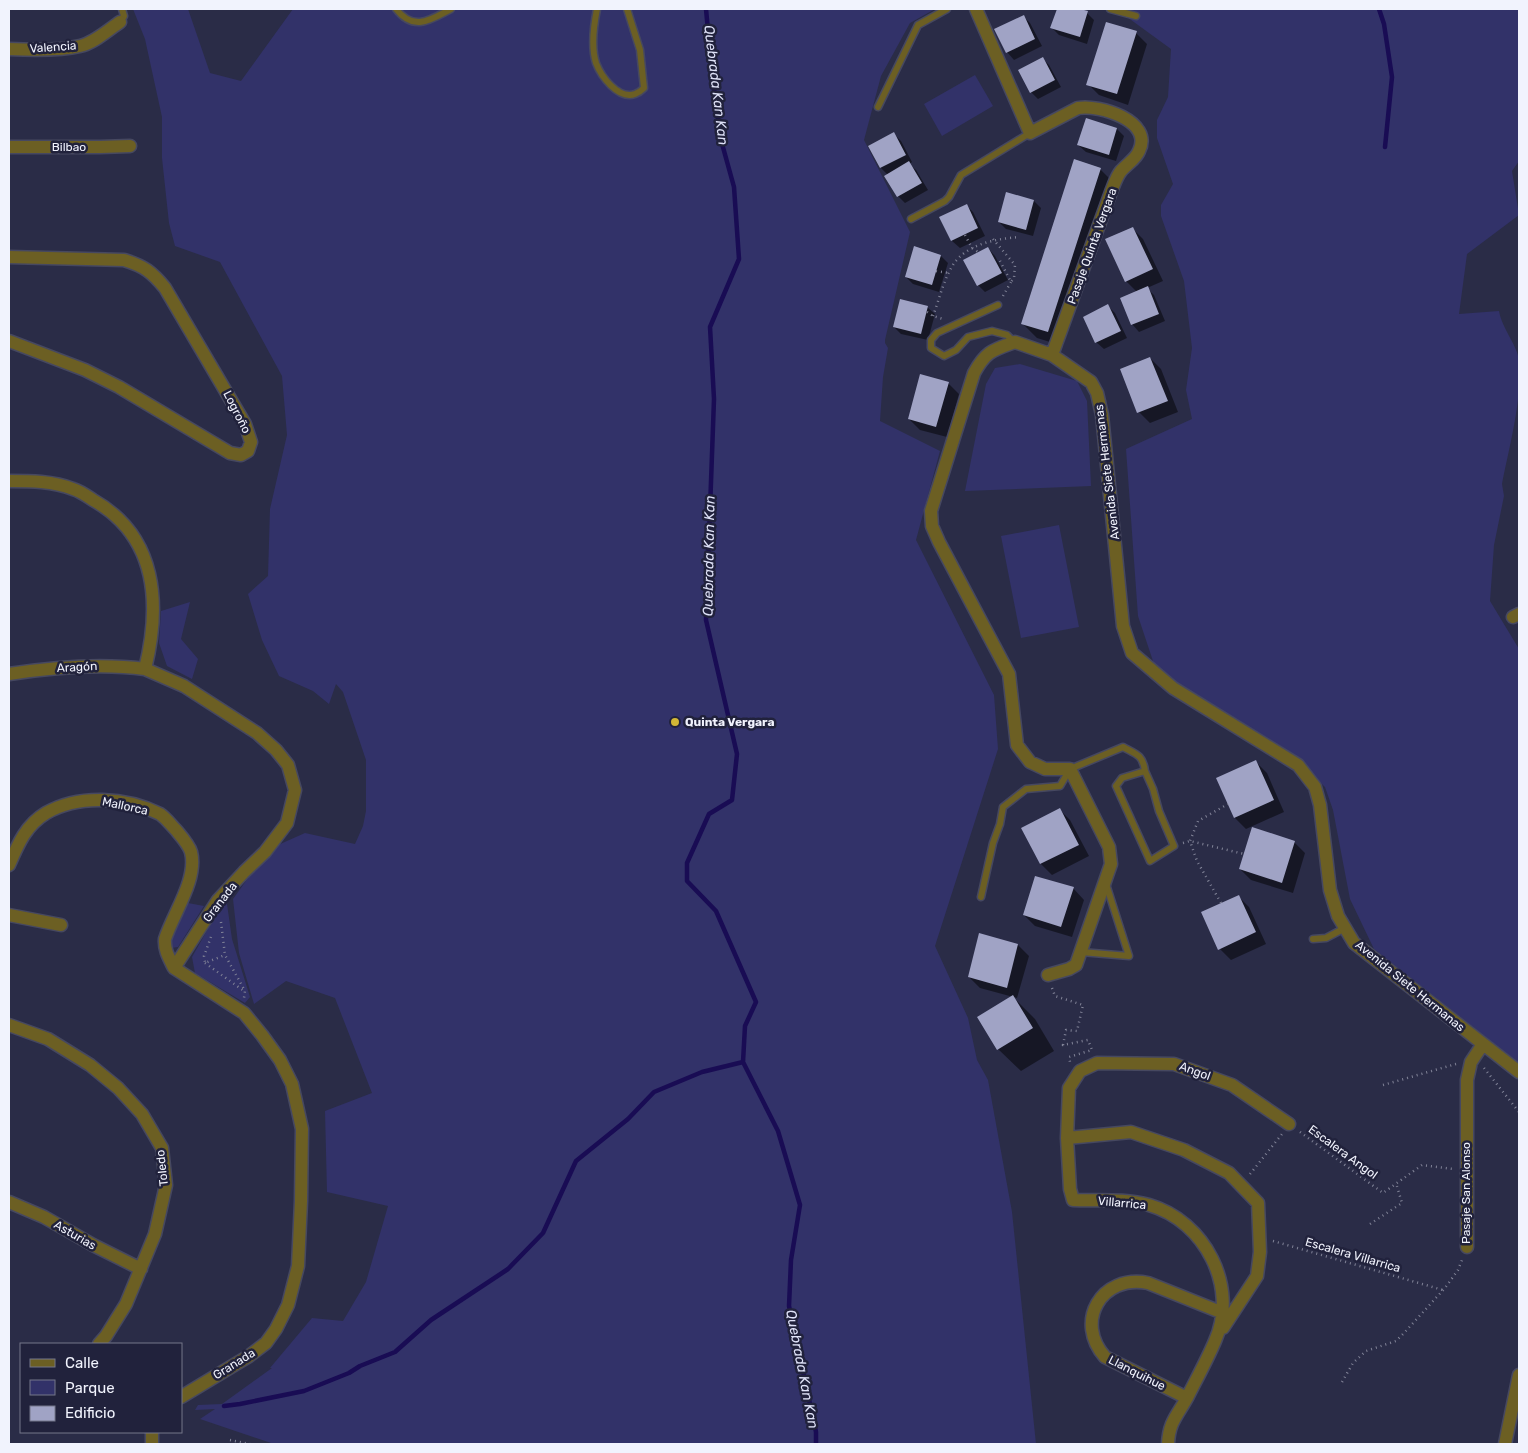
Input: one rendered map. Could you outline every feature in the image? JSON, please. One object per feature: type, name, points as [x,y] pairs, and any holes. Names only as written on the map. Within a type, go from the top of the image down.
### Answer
[{"type":"street","points":[[976,9],[1030,133]]},
{"type":"street","name":"Valencia","points":[[9,49],[37,50],[81,46],[120,22]]},
{"type":"street","name":"Pasaje Quinta Vergara","points":[[1030,133],[1085,106],[1111,110],[1118,114],[1137,128],[1142,143],[1140,150],[1122,171],[1110,192],[1052,355]]},
{"type":"street","name":"Bilbao","points":[[9,147],[130,146]]},
{"type":"street","name":"Logroño","points":[[9,257],[124,260],[139,265],[153,273],[170,296],[245,424],[251,442],[248,451],[241,455],[230,453],[119,387],[85,370],[9,341]]},
{"type":"street","points":[[1014,342],[990,351],[981,359],[974,373],[931,511],[932,526],[1009,674],[1017,745],[1030,762],[1045,769],[1070,769],[1109,847],[1111,864],[1076,965],[1070,969],[1048,975]]},
{"type":"street","name":"Avenida Siete Hermanas","points":[[1014,342],[1052,355],[1090,382],[1097,393],[1102,415],[1123,626],[1132,654],[1173,688],[1298,765],[1315,787],[1320,805],[1330,890],[1338,916],[1354,943],[1519,1072]]},
{"type":"street","points":[[9,481],[37,481],[73,488],[108,508],[129,530],[142,551],[151,577],[154,615],[151,644],[145,669]]},
{"type":"street","name":"Aragón","points":[[9,674],[41,669],[117,665],[145,669]]},
{"type":"street","name":"Granada","points":[[145,669],[184,686],[257,733],[276,750],[288,765],[296,790],[287,823],[265,852],[218,900],[174,968],[244,1013],[270,1045],[292,1084],[302,1129],[298,1266],[288,1305],[276,1329],[266,1343],[249,1356],[182,1396]]},
{"type":"street","name":"Mallorca","points":[[9,865],[20,839],[32,824],[62,805],[86,800],[109,800],[136,806],[161,815],[181,835],[191,852],[191,874],[165,939],[168,956],[174,968]]},
{"type":"street","points":[[9,915],[61,925]]},
{"type":"street","name":"Toledo","points":[[9,1025],[48,1038],[90,1064],[118,1088],[142,1114],[162,1148],[166,1185],[155,1234],[126,1304],[100,1343]]},
{"type":"street","name":"Pasaje San Alonso","points":[[1467,1248],[1467,1080],[1471,1062],[1483,1044]]},
{"type":"street","name":"Angol","points":[[1080,1070],[1097,1062],[1174,1064],[1232,1084],[1289,1124]]},
{"type":"street","name":"Villarrica","points":[[1080,1070],[1070,1088],[1067,1138],[1070,1190],[1073,1200],[1139,1202],[1163,1210],[1186,1225],[1205,1246],[1218,1271],[1222,1285],[1223,1313],[1215,1341],[1187,1398],[1173,1419],[1168,1444]]},
{"type":"street","points":[[1067,1138],[1131,1132],[1184,1150],[1229,1173],[1258,1203],[1260,1252],[1257,1276],[1215,1341]]},
{"type":"street","name":"Asturias","points":[[9,1202],[44,1217],[93,1246],[141,1270]]},
{"type":"street","name":"Llanquihue","points":[[1187,1398],[1105,1357],[1099,1350],[1092,1334],[1091,1325],[1095,1307],[1099,1300],[1113,1288],[1121,1284],[1139,1282],[1148,1283],[1223,1313]]},
{"type":"street","points":[[1505,1444],[1519,1375]]},
{"type":"lane","points":[[120,22],[124,16],[122,9]]},
{"type":"lane","points":[[396,9],[409,20],[423,24],[451,9]]},
{"type":"lane","points":[[597,9],[593,33],[596,62],[612,88],[622,94],[634,95],[644,88],[640,50],[627,9]]},
{"type":"lane","points":[[878,108],[918,25],[947,9]]},
{"type":"lane","points":[[1110,9],[1136,16]]},
{"type":"lane","points":[[911,219],[945,201],[961,175],[1030,133]]},
{"type":"lane","points":[[998,305],[937,333],[931,340],[931,348],[944,356],[956,350],[968,337],[992,331],[1007,335],[1014,342]]},
{"type":"lane","points":[[981,897],[1003,807],[1026,789],[1060,786],[1070,769],[1100,758],[1122,747],[1139,756],[1144,762],[1158,811],[1174,846],[1150,861],[1116,786],[1122,778],[1146,771]]},
{"type":"lane","points":[[1081,952],[1130,956],[1105,881]]},
{"type":"lane","points":[[1313,939],[1326,938],[1345,928]]},
{"type":"path","points":[[966,235],[972,248],[978,252]]},
{"type":"path","points":[[933,316],[956,261],[972,248],[994,239],[1019,237]]},
{"type":"path","points":[[994,239],[1015,265],[1014,278],[998,305]]},
{"type":"path","points":[[999,259],[1011,282]]},
{"type":"path","points":[[936,271],[950,273]]},
{"type":"path","points":[[1221,903],[1197,861],[1190,841],[1198,821],[1228,804]]},
{"type":"path","points":[[1174,846],[1190,841],[1244,854]]},
{"type":"path","points":[[218,900],[225,955],[244,991],[244,1013]]},
{"type":"path","points":[[217,928],[221,922]]},
{"type":"path","points":[[205,963],[206,949],[213,933]]},
{"type":"path","points":[[205,963],[225,955]]},
{"type":"path","points":[[205,963],[244,991]]},
{"type":"path","points":[[1048,975],[1055,996],[1083,1005],[1077,1031],[1066,1030],[1063,1045],[1088,1040],[1092,1050],[1069,1057],[1072,1067],[1080,1070]]},
{"type":"path","points":[[1383,1085],[1450,1066],[1475,1056],[1519,1112]]},
{"type":"path","points":[[1241,1186],[1289,1124]]},
{"type":"path","name":"Escalera Angol","points":[[1289,1124],[1383,1193],[1422,1165],[1467,1172]]},
{"type":"path","points":[[1370,1224],[1402,1204],[1396,1183]]},
{"type":"path","name":"Escalera Villarrica","points":[[1259,1238],[1443,1290]]},
{"type":"path","name":"Pasaje San Alonso","points":[[1342,1382],[1353,1363],[1366,1351],[1396,1341],[1443,1290],[1458,1270],[1467,1248]]},
{"type":"path","points":[[230,1440],[250,1444]]},
{"type":"green space","name":"Quinta Vergara","points":[[133,9],[188,9],[210,73],[241,81],[293,9],[935,9],[910,23],[881,76],[864,140],[910,232],[885,340],[888,348],[883,377],[880,421],[940,451],[916,540],[994,695],[998,749],[935,946],[968,1018],[977,1060],[988,1080],[1012,1212],[1036,1444],[274,1444],[200,1419],[215,1409],[195,1410],[198,1405],[222,1404],[272,1368],[270,1368],[312,1318],[343,1321],[366,1282],[388,1206],[327,1192],[325,1111],[372,1093],[335,998],[286,981],[254,1004],[239,953],[233,899],[269,849],[305,833],[355,844],[363,826],[366,811],[366,760],[343,692],[336,684],[329,704],[313,691],[279,676],[262,640],[248,594],[268,576],[270,509],[287,435],[282,376],[220,262],[175,246],[169,223],[162,158],[162,117],[145,39]]},
{"type":"green space","points":[[1116,9],[1519,9],[1519,161],[1512,171],[1519,215],[1467,254],[1459,314],[1499,311],[1503,324],[1516,349],[1519,361],[1519,390],[1512,438],[1502,484],[1504,496],[1494,545],[1490,601],[1519,649],[1519,1063],[1374,949],[1350,899],[1333,810],[1325,787],[1302,765],[1156,670],[1138,616],[1126,449],[1192,419],[1186,390],[1192,348],[1184,281],[1161,216],[1161,205],[1173,184],[1157,138],[1157,120],[1168,97],[1171,49]]},
{"type":"green space","points":[[975,75],[993,106],[942,136],[924,104]]},
{"type":"green space","points":[[1020,364],[1077,381],[1087,401],[1091,486],[965,491],[986,384],[995,368]]},
{"type":"green space","points":[[1059,525],[1079,627],[1021,638],[1001,536]]},
{"type":"green space","points":[[190,602],[181,639],[198,659],[192,679],[167,666],[159,643],[161,611]]},
{"type":"green space","points":[[226,897],[232,939],[250,997],[245,1003],[195,973],[192,957]]},
{"type":"green space","points":[[188,903],[204,906],[178,947],[171,948],[170,943]]},
{"type":"building","points":[[1057,9],[1088,11],[1080,37],[1050,28]]},
{"type":"building","points":[[1024,15],[1035,39],[1006,53],[994,29]]},
{"type":"building","points":[[1106,22],[1137,31],[1117,94],[1086,85]]},
{"type":"building","points":[[1043,57],[1055,80],[1030,93],[1018,70]]},
{"type":"building","points":[[1086,118],[1117,128],[1109,155],[1077,145]]},
{"type":"building","points":[[894,132],[906,155],[880,168],[868,146]]},
{"type":"building","points":[[1074,159],[1101,168],[1048,332],[1021,324]]},
{"type":"building","points":[[909,161],[922,183],[897,197],[884,176]]},
{"type":"building","points":[[1006,192],[1034,200],[1026,230],[998,222]]},
{"type":"building","points":[[967,204],[978,228],[951,241],[939,217]]},
{"type":"building","points":[[1133,227],[1153,269],[1125,282],[1105,239]]},
{"type":"building","points":[[914,246],[941,255],[932,285],[905,277]]},
{"type":"building","points":[[988,247],[1002,273],[977,286],[963,260]]},
{"type":"building","points":[[1148,286],[1159,314],[1131,325],[1120,298]]},
{"type":"building","points":[[900,299],[928,306],[921,334],[893,327]]},
{"type":"building","points":[[1108,304],[1121,331],[1095,343],[1083,317]]},
{"type":"building","points":[[1150,357],[1168,401],[1137,413],[1120,369]]},
{"type":"building","points":[[920,374],[949,382],[936,427],[908,419]]},
{"type":"building","points":[[1256,760],[1274,800],[1234,818],[1216,778]]},
{"type":"building","points":[[1060,808],[1079,845],[1040,864],[1021,828]]},
{"type":"building","points":[[1252,827],[1295,841],[1282,883],[1239,869]]},
{"type":"building","points":[[1035,876],[1074,887],[1061,927],[1023,915]]},
{"type":"building","points":[[1239,895],[1256,932],[1218,950],[1201,912]]},
{"type":"building","points":[[979,933],[1018,944],[1007,988],[968,977]]},
{"type":"building","points":[[1013,995],[1033,1028],[997,1050],[977,1017]]},
{"type":"waterway","name":"Quebrada Kan Kan","points":[[706,9],[721,140],[734,187],[739,259],[710,327],[714,399],[706,620],[737,754],[732,800],[709,814],[687,863],[687,881],[716,911],[756,1002],[745,1026],[743,1062],[778,1131],[800,1205],[791,1260],[789,1306],[816,1432],[816,1444]]},
{"type":"waterway","points":[[1379,9],[1384,24],[1392,77],[1385,147]]},
{"type":"waterway","points":[[224,1406],[304,1391],[395,1352],[431,1320],[508,1269],[543,1233],[576,1161],[628,1119],[654,1092],[702,1072],[743,1062]]},
{"type":"place","name":"Quinta Vergara","points":[[675,722]]}]
